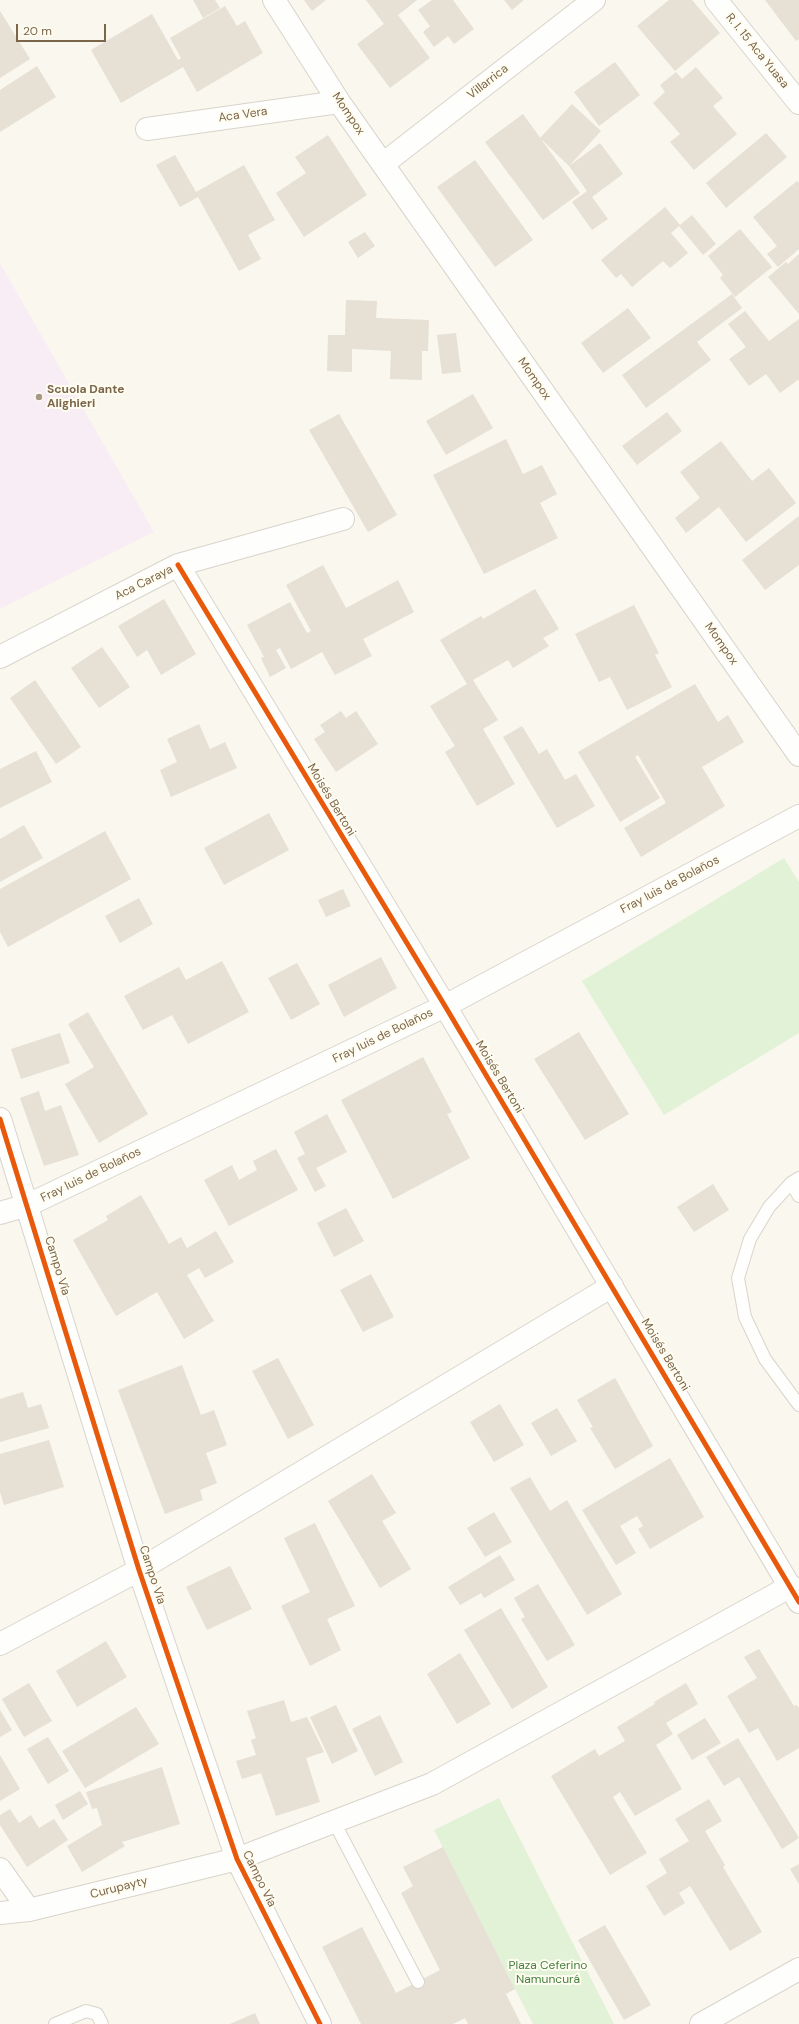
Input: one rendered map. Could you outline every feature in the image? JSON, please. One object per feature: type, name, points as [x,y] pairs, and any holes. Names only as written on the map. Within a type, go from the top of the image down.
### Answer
[{"type":"street","name":"Mompox","points":[[274,0],[339,102],[799,755]]},
{"type":"street","name":"Villarrica","points":[[383,164],[594,0]]},
{"type":"street","name":"R. I. 15 Aca Yuasa","points":[[716,0],[799,103]]},
{"type":"street","name":"Aca Vera","points":[[147,129],[339,102]]},
{"type":"street","name":"Aca Caraya","points":[[0,657],[178,565],[343,519]]},
{"type":"street","name":"Moisés Bertoni","points":[[178,565],[796,1590]]},
{"type":"street","name":"Fray luis de Bolaños","points":[[0,1213],[28,1205],[445,1006],[799,816]]},
{"type":"street","name":"Campo Vía","points":[[0,1118],[139,1570],[237,1859],[320,2024]]},
{"type":"street","points":[[0,1644],[139,1570],[612,1286]]},
{"type":"street","name":"Curupayty","points":[[0,1913],[29,1910],[237,1859],[432,1784],[796,1590]]},
{"type":"street","points":[[0,1869],[29,1910]]},
{"type":"street","points":[[701,2024],[799,1969]]},
{"type":"lane","points":[[795,1181],[799,1196]]},
{"type":"lane","points":[[795,1181],[769,1207],[750,1239],[738,1278],[745,1317],[765,1359],[799,1405]]},
{"type":"lane","points":[[334,1822],[418,1982]]},
{"type":"lane","points":[[55,2024],[86,2011],[97,2014],[102,2024]]},
{"type":"shaded area","name":"Scuola Dante Alighieri","points":[[0,263],[154,532],[0,609]]},
{"type":"green space","points":[[784,858],[799,882],[799,1033],[664,1115],[582,981]]},
{"type":"green space","name":"Plaza Ceferino Namuncurá","points":[[499,1798],[614,2024],[533,2024],[434,1830]]},
{"type":"building","points":[[193,0],[215,0],[220,8],[203,18]]},
{"type":"building","points":[[304,0],[326,0],[312,11]]},
{"type":"building","points":[[366,0],[417,0],[398,15],[430,58],[390,88],[357,44],[384,24]]},
{"type":"building","points":[[432,0],[453,0],[474,29],[454,44],[448,36],[434,47],[423,32],[430,26],[418,10]]},
{"type":"building","points":[[504,0],[524,0],[512,10]]},
{"type":"building","points":[[669,0],[692,0],[720,33],[675,71],[637,26]]},
{"type":"building","points":[[765,0],[799,0],[799,39],[796,41]]},
{"type":"building","points":[[225,6],[237,26],[245,21],[263,53],[197,92],[183,67],[121,103],[91,50],[152,14],[178,60],[181,58],[170,38]]},
{"type":"building","points":[[0,11],[30,59],[0,78]]},
{"type":"building","points":[[615,62],[640,95],[599,126],[574,92]]},
{"type":"building","points":[[37,66],[56,97],[0,132],[0,90]]},
{"type":"building","points":[[696,67],[723,98],[713,106],[737,134],[694,170],[670,142],[680,134],[653,103],[665,92],[660,85],[676,72],[682,79]]},
{"type":"building","points":[[572,104],[601,131],[569,166],[540,138]]},
{"type":"building","points":[[523,114],[580,193],[543,220],[485,142]]},
{"type":"building","points":[[766,133],[787,157],[726,208],[706,183]]},
{"type":"building","points":[[328,135],[367,195],[304,237],[276,193],[306,173],[295,157]]},
{"type":"building","points":[[600,143],[623,174],[592,197],[608,219],[592,230],[572,202],[587,191],[569,166]]},
{"type":"building","points":[[175,155],[196,192],[244,165],[275,220],[248,235],[261,259],[239,271],[198,197],[180,207],[156,165]]},
{"type":"building","points":[[475,160],[533,240],[495,267],[437,187]]},
{"type":"building","points":[[797,181],[799,183],[799,249],[778,267],[767,254],[777,246],[753,217]]},
{"type":"building","points":[[665,207],[680,225],[692,215],[716,244],[703,255],[679,226],[671,233],[688,253],[670,268],[663,261],[632,287],[621,274],[616,278],[601,260]]},
{"type":"building","points":[[740,229],[772,267],[735,297],[720,278],[723,275],[708,256]]},
{"type":"building","points":[[365,232],[375,246],[358,258],[348,242]]},
{"type":"building","points":[[799,254],[799,314],[768,277],[786,262],[788,264]]},
{"type":"building","points":[[732,294],[742,308],[697,342],[711,360],[646,408],[622,375]]},
{"type":"building","points":[[346,300],[377,301],[376,318],[429,320],[428,351],[422,351],[422,380],[390,379],[391,351],[352,349],[352,372],[327,371],[328,335],[345,335]]},
{"type":"building","points":[[628,308],[651,338],[603,373],[581,343]]},
{"type":"building","points":[[745,311],[769,341],[799,319],[799,381],[798,380],[780,393],[766,374],[749,386],[729,359],[746,347],[728,324]]},
{"type":"building","points":[[456,333],[461,372],[442,374],[437,335]]},
{"type":"building","points":[[473,394],[493,428],[446,455],[426,421]]},
{"type":"building","points":[[667,412],[682,431],[637,465],[622,446]]},
{"type":"building","points":[[339,414],[397,515],[368,532],[309,430]]},
{"type":"building","points":[[506,439],[523,474],[542,465],[557,494],[540,503],[558,538],[484,574],[433,475]]},
{"type":"building","points":[[721,441],[752,481],[769,468],[796,503],[746,542],[719,507],[686,533],[675,518],[700,498],[680,472]]},
{"type":"building","points":[[799,516],[799,565],[765,590],[742,560]]},
{"type":"building","points":[[323,565],[346,608],[398,580],[414,612],[363,639],[372,656],[335,675],[322,652],[291,669],[280,648],[276,650],[286,668],[270,677],[261,658],[264,657],[247,625],[290,602],[307,633],[311,631],[286,585]]},
{"type":"building","points":[[535,589],[559,629],[543,638],[549,646],[513,668],[508,660],[473,680],[498,720],[483,729],[515,784],[477,806],[445,752],[455,746],[430,706],[467,684],[440,640],[481,616],[483,619]]},
{"type":"building","points":[[164,599],[196,654],[161,675],[147,650],[137,657],[118,626]]},
{"type":"building","points":[[634,605],[659,653],[655,655],[672,687],[627,710],[610,677],[599,682],[575,634]]},
{"type":"building","points":[[102,647],[130,687],[99,708],[71,668]]},
{"type":"building","points":[[35,680],[81,747],[56,764],[10,698]]},
{"type":"building","points":[[695,684],[718,722],[728,715],[744,742],[702,767],[725,806],[641,857],[624,828],[666,803],[638,755],[635,757],[660,798],[620,822],[578,752]]},
{"type":"building","points":[[341,711],[346,718],[356,711],[378,744],[336,772],[314,739],[325,732],[320,725]]},
{"type":"building","points":[[199,724],[210,749],[225,742],[237,768],[171,797],[160,770],[177,762],[167,739]]},
{"type":"building","points":[[522,726],[539,754],[547,749],[565,780],[576,774],[595,806],[557,828],[503,737]]},
{"type":"building","points":[[36,751],[52,782],[0,808],[0,769]]},
{"type":"building","points":[[269,813],[289,850],[224,885],[204,848]]},
{"type":"building","points":[[24,825],[43,858],[0,882],[0,839]]},
{"type":"building","points":[[105,831],[131,879],[8,947],[0,932],[0,889]]},
{"type":"building","points":[[343,889],[351,906],[326,917],[318,900]]},
{"type":"building","points":[[139,898],[153,924],[120,943],[105,916]]},
{"type":"building","points":[[381,957],[397,988],[344,1017],[328,985]]},
{"type":"building","points":[[222,961],[249,1012],[188,1044],[172,1015],[143,1030],[124,996],[179,967],[186,980]]},
{"type":"building","points":[[297,963],[320,1004],[291,1020],[268,978]]},
{"type":"building","points":[[88,1012],[148,1114],[99,1143],[65,1084],[94,1067],[68,1024]]},
{"type":"building","points":[[579,1032],[629,1114],[585,1140],[534,1059]]},
{"type":"building","points":[[60,1033],[70,1063],[21,1079],[11,1049]]},
{"type":"building","points":[[423,1057],[452,1112],[447,1114],[470,1158],[393,1199],[341,1100]]},
{"type":"building","points":[[39,1091],[45,1111],[61,1105],[79,1155],[44,1166],[20,1098]]},
{"type":"building","points":[[327,1114],[347,1152],[316,1168],[326,1186],[315,1192],[297,1158],[305,1154],[294,1132]]},
{"type":"building","points":[[276,1149],[298,1190],[229,1226],[204,1180],[232,1165],[239,1180],[257,1170],[253,1161]]},
{"type":"building","points":[[713,1184],[729,1210],[694,1232],[677,1207]]},
{"type":"building","points":[[141,1195],[169,1244],[181,1237],[187,1248],[216,1231],[234,1262],[205,1278],[199,1268],[187,1275],[214,1321],[184,1339],[157,1292],[116,1316],[73,1240],[108,1220],[106,1216]]},
{"type":"building","points":[[346,1208],[364,1241],[334,1257],[317,1223]]},
{"type":"building","points":[[371,1274],[394,1317],[363,1332],[340,1290]]},
{"type":"building","points":[[278,1358],[314,1425],[288,1439],[252,1371]]},
{"type":"building","points":[[182,1365],[201,1415],[214,1410],[227,1445],[206,1453],[217,1483],[200,1490],[203,1500],[165,1514],[118,1390]]},
{"type":"building","points":[[615,1378],[653,1446],[615,1469],[590,1428],[593,1427],[577,1400]]},
{"type":"building","points":[[23,1392],[28,1408],[41,1404],[49,1428],[0,1442],[0,1399]]},
{"type":"building","points":[[500,1404],[524,1445],[494,1462],[470,1422]]},
{"type":"building","points":[[557,1408],[577,1441],[551,1456],[531,1423]]},
{"type":"building","points":[[49,1440],[64,1487],[4,1505],[0,1492],[0,1454]]},
{"type":"building","points":[[670,1458],[704,1517],[650,1549],[638,1529],[643,1526],[637,1516],[620,1526],[636,1553],[616,1565],[582,1510]]},
{"type":"building","points":[[372,1474],[396,1513],[382,1521],[411,1569],[380,1588],[328,1501]]},
{"type":"building","points":[[530,1477],[550,1511],[567,1500],[622,1594],[587,1615],[510,1488]]},
{"type":"building","points":[[494,1512],[512,1542],[485,1557],[467,1528]]},
{"type":"building","points":[[315,1523],[355,1606],[327,1619],[341,1650],[310,1666],[281,1606],[310,1592],[284,1538]]},
{"type":"building","points":[[500,1555],[515,1580],[484,1598],[481,1593],[460,1605],[448,1587]]},
{"type":"building","points":[[230,1566],[252,1609],[207,1630],[186,1587]]},
{"type":"building","points":[[538,1584],[575,1645],[547,1661],[521,1619],[525,1617],[514,1598]]},
{"type":"building","points":[[501,1608],[548,1687],[512,1709],[464,1630]]},
{"type":"building","points":[[106,1641],[127,1677],[77,1707],[56,1671]]},
{"type":"building","points":[[759,1649],[794,1706],[797,1705],[799,1708],[799,1748],[777,1761],[758,1728],[749,1733],[727,1696],[757,1678],[744,1657]]},
{"type":"building","points":[[460,1653],[491,1704],[457,1724],[427,1674]]},
{"type":"building","points":[[29,1683],[52,1721],[24,1737],[2,1699]]},
{"type":"building","points":[[686,1683],[698,1704],[666,1723],[673,1734],[656,1745],[682,1789],[635,1816],[620,1792],[613,1797],[647,1853],[610,1875],[551,1776],[595,1749],[599,1756],[625,1741],[617,1727]]},
{"type":"building","points":[[284,1700],[291,1722],[307,1717],[324,1752],[306,1758],[320,1802],[276,1816],[261,1773],[242,1779],[236,1761],[256,1755],[251,1740],[256,1738],[247,1711]]},
{"type":"building","points":[[336,1705],[358,1751],[332,1764],[310,1717]]},
{"type":"building","points":[[136,1707],[159,1744],[85,1788],[62,1751]]},
{"type":"building","points":[[0,1710],[12,1730],[0,1737]]},
{"type":"building","points":[[380,1715],[403,1762],[375,1776],[352,1729]]},
{"type":"building","points":[[705,1718],[721,1743],[692,1760],[677,1735]]},
{"type":"building","points":[[48,1737],[69,1771],[48,1784],[27,1749]]},
{"type":"building","points":[[738,1738],[799,1838],[782,1849],[739,1777],[724,1786],[706,1757]]},
{"type":"building","points":[[0,1755],[20,1789],[0,1801]]},
{"type":"building","points":[[162,1767],[180,1824],[122,1842],[125,1846],[82,1872],[67,1846],[102,1825],[97,1808],[92,1809],[86,1792]]},
{"type":"building","points":[[80,1791],[88,1804],[63,1820],[55,1805]]},
{"type":"building","points":[[709,1799],[722,1821],[705,1831],[725,1865],[723,1867],[762,1932],[730,1951],[690,1886],[679,1893],[685,1903],[664,1916],[646,1886],[667,1873],[659,1859],[689,1841],[675,1819]]},
{"type":"building","points":[[10,1809],[19,1823],[31,1815],[39,1828],[54,1819],[68,1840],[27,1867],[0,1825],[0,1815]]},
{"type":"building","points":[[443,1847],[515,1989],[506,1994],[521,2024],[468,2024],[465,2018],[453,2024],[361,2024],[322,1947],[362,1927],[396,1993],[440,1970],[401,1893],[413,1886],[403,1867]]},
{"type":"building","points":[[799,1864],[799,1884],[790,1869]]},
{"type":"building","points":[[605,1925],[651,2005],[624,2020],[578,1940]]},
{"type":"building","points":[[255,2013],[260,2024],[230,2024]]},
{"type":"cycle path","points":[[178,565],[445,1006],[799,1602]]},
{"type":"cycle path","points":[[0,1119],[139,1570],[237,1859],[320,2024]]},
{"type":"place","name":"Scuola Dante Alighieri","points":[[39,397]]}]
